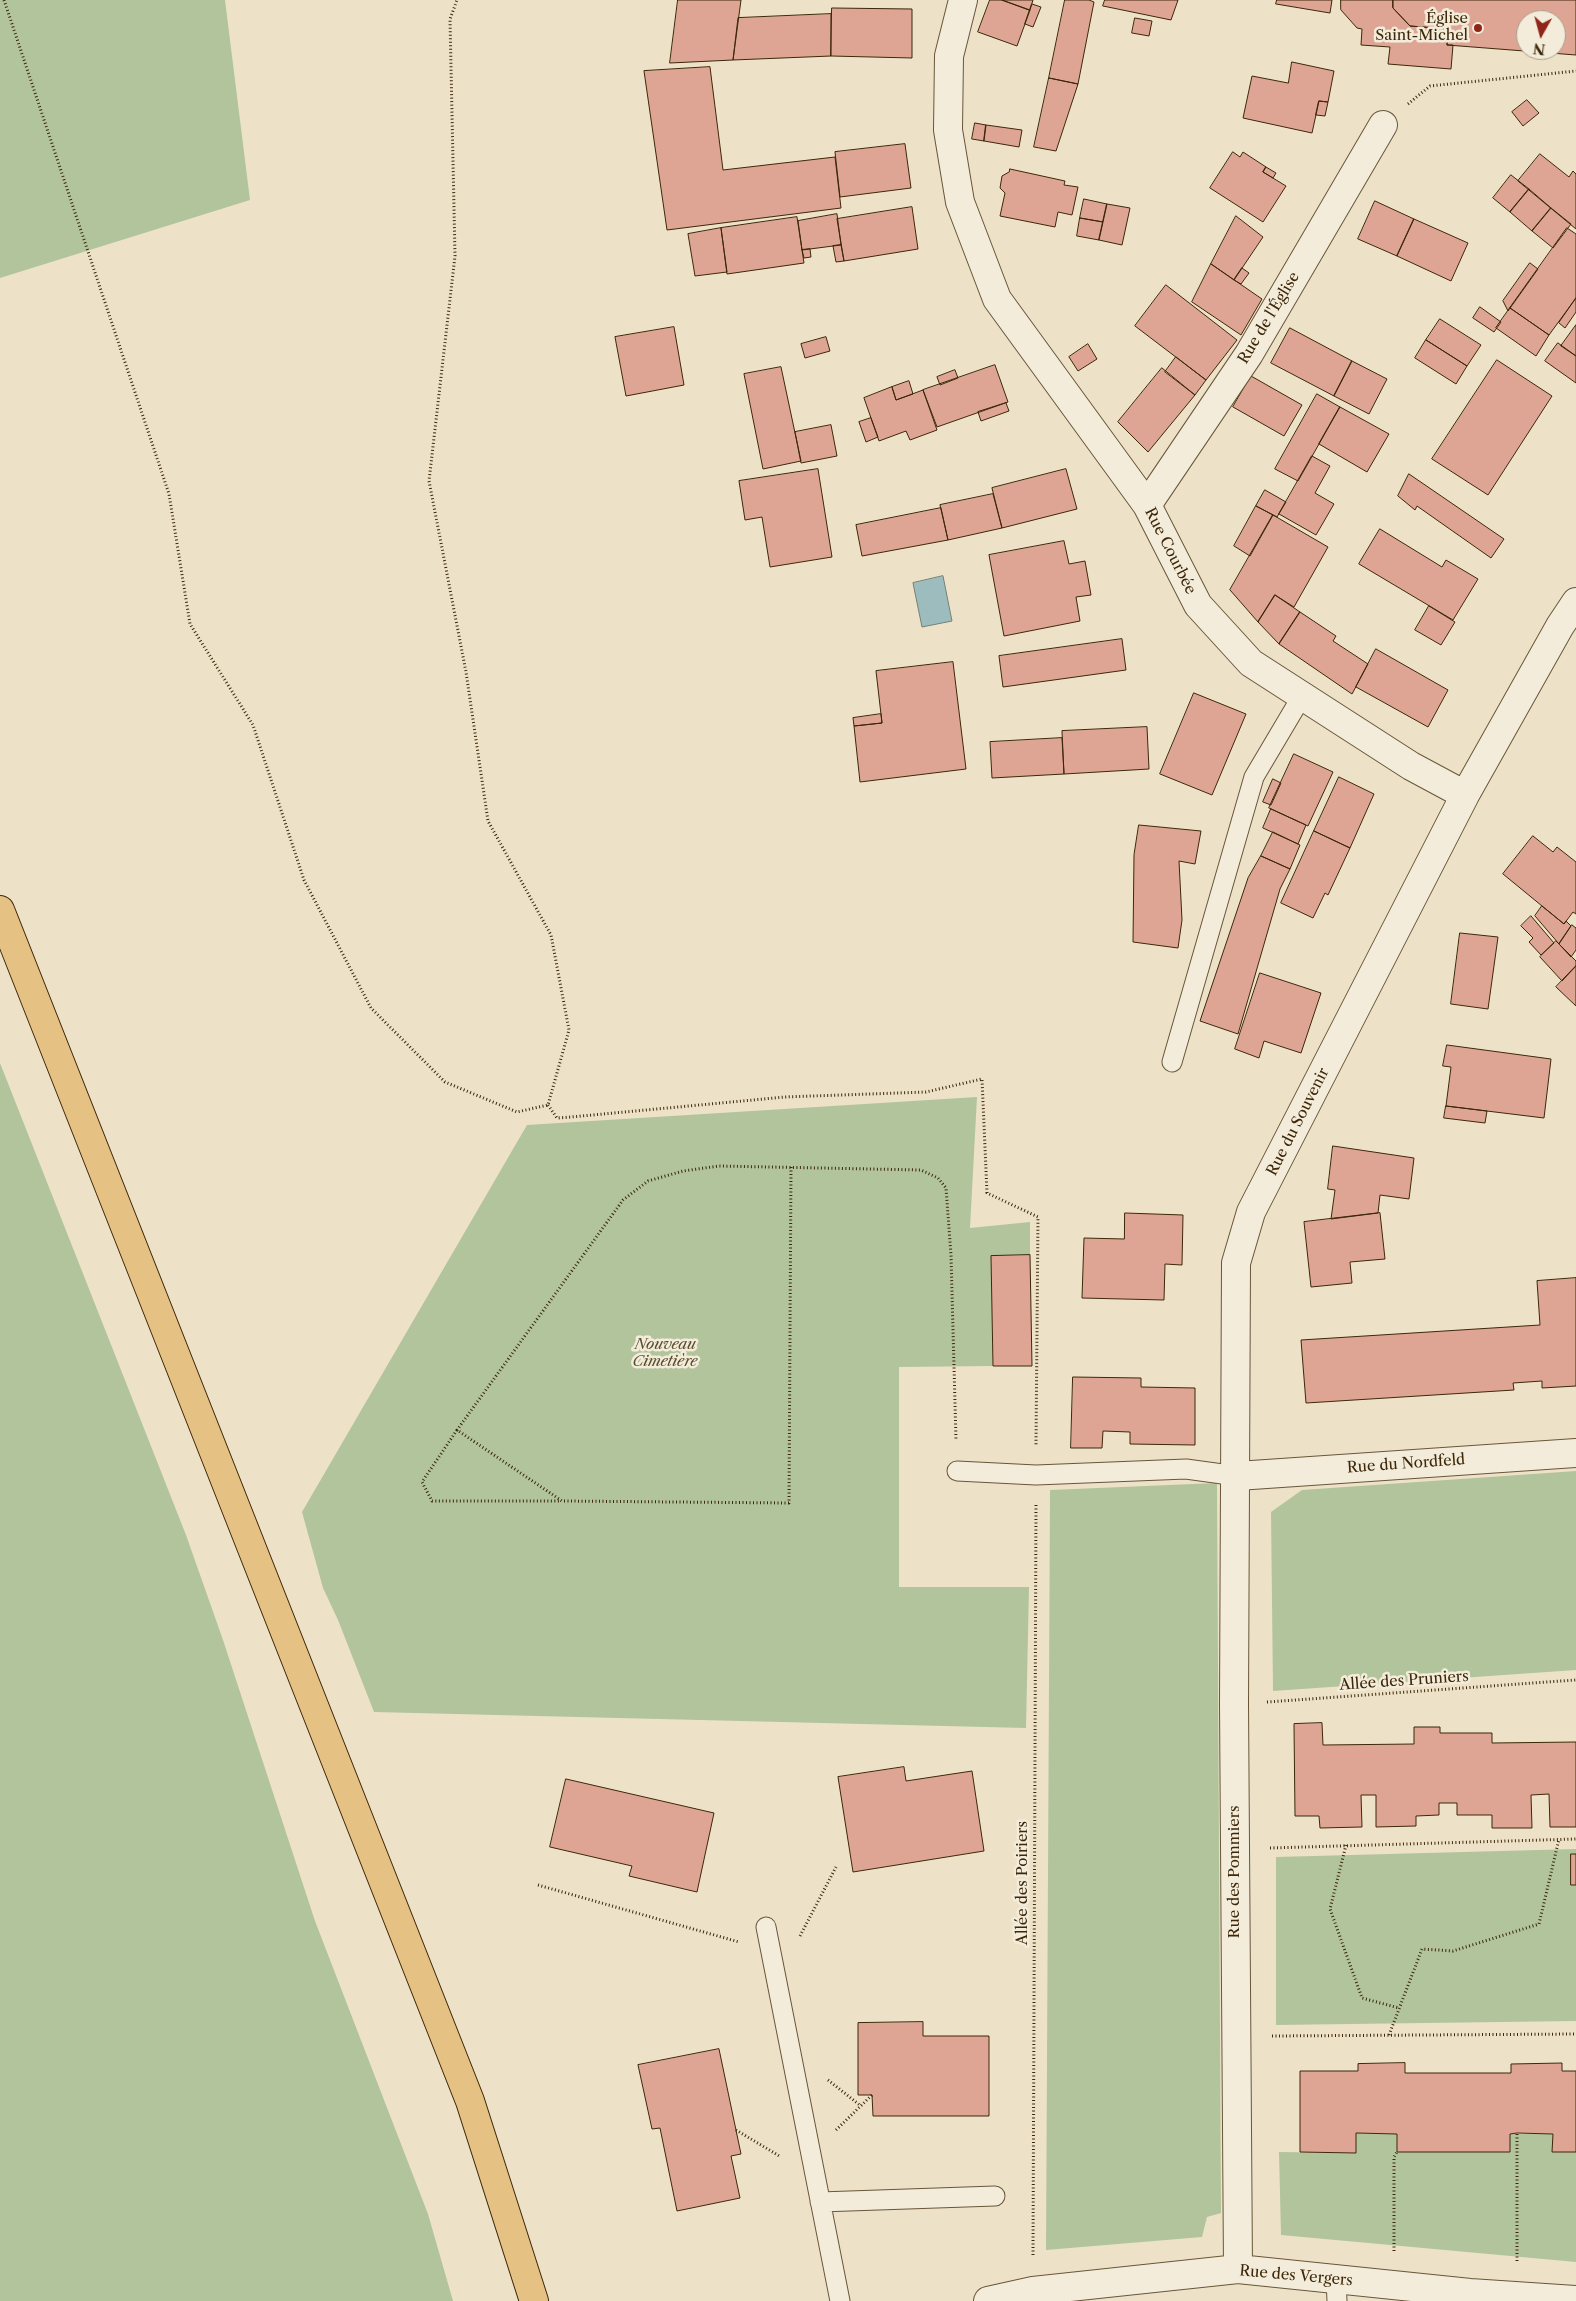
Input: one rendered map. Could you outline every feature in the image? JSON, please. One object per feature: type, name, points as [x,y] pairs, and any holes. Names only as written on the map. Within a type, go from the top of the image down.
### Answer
[{"type":"main road","points":[[0,910],[470,2102],[534,2301]]},
{"type":"street","name":"Rue Courbée","points":[[963,0],[949,56],[948,130],[960,202],[997,299],[1147,505],[1198,605],[1251,663],[1411,766],[1465,796]]},
{"type":"street","name":"Rue de l'Église","points":[[1147,505],[1249,354],[1383,125]]},
{"type":"street","points":[[1465,796],[1560,626],[1576,602]]},
{"type":"street","name":"Rue du Souvenir","points":[[1236,1476],[1236,1263],[1251,1212],[1465,796]]},
{"type":"street","name":"Rue du Nordfeld","points":[[1236,1476],[1576,1453]]},
{"type":"street","name":"Rue des Pommiers","points":[[1236,1476],[1234,1704],[1238,2269]]},
{"type":"street","name":"Rue des Vergers","points":[[988,2301],[1033,2290],[1238,2269],[1337,2290],[1576,2300]]},
{"type":"lane","points":[[1172,1062],[1254,777],[1302,696]]},
{"type":"lane","points":[[957,1471],[1036,1475],[1186,1469],[1236,1476]]},
{"type":"lane","points":[[766,1927],[840,2301]]},
{"type":"lane","points":[[820,2202],[995,2196]]},
{"type":"path","points":[[4,0],[169,494],[190,624],[253,725],[304,880],[371,1008],[445,1082],[517,1112],[548,1105],[569,1030],[551,935],[488,820],[466,672],[430,481],[455,256],[450,19],[457,0]]},
{"type":"path","points":[[1383,125],[1430,86],[1576,71]]},
{"type":"path","name":"Allée des Poiriers","points":[[548,1105],[557,1118],[785,1097],[926,1092],[982,1079],[987,1193],[1038,1217],[1033,2290]]},
{"type":"path","points":[[791,1167],[789,1503],[432,1501],[422,1482],[457,1430],[623,1200],[648,1181],[683,1171],[719,1166],[791,1167],[921,1170],[938,1178],[946,1188],[951,1255],[957,1471]]},
{"type":"path","points":[[457,1430],[562,1501]]},
{"type":"path","name":"Allée des Pruniers","points":[[1234,1704],[1576,1680]]},
{"type":"path","points":[[1265,1848],[1576,1838]]},
{"type":"path","points":[[1389,2036],[1422,1950],[1453,1951],[1539,1924],[1559,1839]]},
{"type":"path","points":[[1346,1845],[1330,1909],[1362,1998],[1399,2008]]},
{"type":"path","points":[[777,1982],[836,1867]]},
{"type":"path","points":[[538,1885],[771,1951]]},
{"type":"path","points":[[1265,2036],[1576,2034]]},
{"type":"path","points":[[811,2155],[872,2095]]},
{"type":"path","points":[[736,2130],[816,2178]]},
{"type":"path","points":[[1517,2262],[1518,2133]]},
{"type":"path","points":[[1394,2251],[1394,2157],[1397,2152]]},
{"type":"green space","points":[[0,0],[225,0],[250,200],[0,278]]},
{"type":"green space","points":[[0,1063],[186,1535],[223,1640],[315,1921],[428,2214],[453,2301],[0,2301]]},
{"type":"green space","name":"Nouveau Cimetière","points":[[977,1097],[970,1228],[1030,1222],[1030,1255],[991,1256],[993,1366],[899,1367],[899,1587],[1029,1587],[1026,1728],[374,1712],[338,1620],[323,1588],[302,1512],[527,1125]]},
{"type":"green space","points":[[1576,1471],[1576,1670],[1273,1691],[1271,1512],[1302,1490]]},
{"type":"green space","points":[[1217,1483],[1221,2213],[1207,2217],[1202,2237],[1046,2250],[1050,1490]]},
{"type":"green space","points":[[1576,1849],[1576,1854],[1571,1854],[1571,1885],[1576,1885],[1576,2021],[1276,2025],[1276,1857]]},
{"type":"green space","points":[[1356,2133],[1397,2134],[1397,2152],[1510,2152],[1510,2134],[1553,2134],[1553,2152],[1576,2152],[1576,2262],[1281,2235],[1279,2152],[1355,2153]]},
{"type":"water","points":[[943,576],[952,621],[922,627],[913,583]]},
{"type":"building","points":[[678,0],[741,0],[733,60],[670,63]]},
{"type":"building","points":[[990,0],[1002,0],[1030,10],[1017,46],[978,32]]},
{"type":"building","points":[[1002,0],[1033,0],[1030,10]]},
{"type":"building","points":[[1065,0],[1089,0],[1094,2],[1078,84],[1049,78]]},
{"type":"building","points":[[1105,0],[1178,0],[1171,20],[1103,6]]},
{"type":"building","points":[[1277,0],[1332,0],[1330,13],[1276,4]]},
{"type":"building","points":[[1341,0],[1393,0],[1393,8],[1410,26],[1448,29],[1447,45],[1453,45],[1451,69],[1388,64],[1390,47],[1361,45],[1362,29],[1357,28],[1341,10]]},
{"type":"building","name":"Église Saint-Michel","points":[[1393,0],[1576,0],[1576,55],[1566,54],[1566,10],[1516,10],[1516,50],[1447,45],[1448,29],[1410,26],[1393,8]]},
{"type":"building","points":[[1032,4],[1041,7],[1033,27],[1025,24]]},
{"type":"building","points":[[832,8],[912,9],[912,58],[831,56]]},
{"type":"building","points":[[831,14],[831,56],[733,60],[738,18]]},
{"type":"building","points":[[1135,18],[1152,21],[1149,36],[1132,33]]},
{"type":"building","points":[[1292,62],[1334,71],[1328,102],[1319,101],[1312,133],[1243,118],[1252,76],[1288,83]]},
{"type":"building","points":[[710,67],[723,170],[835,157],[841,208],[667,230],[644,71]]},
{"type":"building","points":[[1049,78],[1078,84],[1056,151],[1034,147]]},
{"type":"building","points":[[1527,100],[1539,113],[1523,126],[1512,112]]},
{"type":"building","points":[[1319,101],[1328,102],[1325,116],[1316,115]]},
{"type":"building","points":[[975,123],[986,125],[984,141],[972,139]]},
{"type":"building","points":[[986,125],[1022,130],[1019,147],[984,141]]},
{"type":"building","points":[[905,144],[911,188],[840,197],[835,152]]},
{"type":"building","points":[[1233,152],[1240,157],[1243,152],[1266,167],[1263,172],[1286,186],[1263,222],[1210,188]]},
{"type":"building","points":[[1540,154],[1569,177],[1573,171],[1576,174],[1576,229],[1518,181]]},
{"type":"building","points":[[1266,167],[1276,173],[1273,178],[1263,172]]},
{"type":"building","points":[[1010,169],[1065,181],[1064,185],[1078,187],[1072,215],[1058,212],[1055,227],[1000,216],[1005,193],[1000,188],[1002,176],[1009,172]]},
{"type":"building","points":[[1511,175],[1529,189],[1510,212],[1493,198]]},
{"type":"building","points":[[1529,189],[1551,208],[1532,231],[1510,212]]},
{"type":"building","points":[[1084,199],[1107,204],[1103,222],[1080,218]]},
{"type":"building","points":[[1375,201],[1414,219],[1397,256],[1358,239]]},
{"type":"building","points":[[1107,204],[1130,208],[1122,245],[1099,240]]},
{"type":"building","points":[[912,207],[918,249],[844,261],[837,219]]},
{"type":"building","points":[[1551,208],[1571,224],[1553,248],[1532,231]]},
{"type":"building","points":[[837,214],[841,245],[802,250],[798,221]]},
{"type":"building","points":[[1236,216],[1263,237],[1234,280],[1211,264]]},
{"type":"building","points":[[797,217],[804,263],[727,274],[721,228]]},
{"type":"building","points":[[1080,218],[1103,222],[1099,240],[1077,236]]},
{"type":"building","points":[[1414,219],[1468,243],[1451,281],[1397,256]]},
{"type":"building","points":[[721,228],[727,272],[695,276],[688,234]]},
{"type":"building","points":[[1567,228],[1576,234],[1576,298],[1549,335],[1510,308]]},
{"type":"building","points":[[841,245],[844,261],[836,262],[833,246]]},
{"type":"building","points":[[810,249],[811,257],[804,258],[802,250]]},
{"type":"building","points":[[1530,263],[1538,269],[1508,311],[1503,301]]},
{"type":"building","points":[[1211,264],[1262,299],[1241,335],[1192,302]]},
{"type":"building","points":[[1242,268],[1249,273],[1241,284],[1234,280]]},
{"type":"building","points":[[1166,285],[1237,340],[1206,380],[1135,326]]},
{"type":"building","points":[[1576,298],[1576,312],[1565,328],[1559,323]]},
{"type":"building","points":[[1480,307],[1501,322],[1494,332],[1473,318]]},
{"type":"building","points":[[1510,308],[1549,335],[1536,356],[1496,328]]},
{"type":"building","points":[[1440,319],[1481,345],[1467,366],[1426,340]]},
{"type":"building","points":[[1576,325],[1576,356],[1561,346]]},
{"type":"building","points":[[674,327],[684,385],[626,396],[615,337]]},
{"type":"building","points":[[1290,328],[1352,361],[1334,396],[1271,363]]},
{"type":"building","points":[[826,337],[830,351],[805,358],[801,344]]},
{"type":"building","points":[[1426,340],[1467,366],[1456,384],[1415,358]]},
{"type":"building","points":[[1558,343],[1576,356],[1576,383],[1545,361]]},
{"type":"building","points":[[1088,344],[1097,359],[1078,371],[1069,357]]},
{"type":"building","points":[[1176,357],[1206,380],[1195,395],[1165,372]]},
{"type":"building","points":[[1497,360],[1552,396],[1488,495],[1432,459]]},
{"type":"building","points":[[1352,361],[1387,379],[1369,414],[1334,396]]},
{"type":"building","points":[[995,365],[1008,402],[937,427],[923,390]]},
{"type":"building","points":[[781,367],[801,461],[763,469],[744,374]]},
{"type":"building","points":[[1162,368],[1195,395],[1148,452],[1118,422]]},
{"type":"building","points":[[955,370],[958,378],[940,385],[937,377]]},
{"type":"building","points":[[1251,376],[1302,405],[1284,436],[1233,407]]},
{"type":"building","points":[[909,381],[913,394],[896,400],[892,387]]},
{"type":"building","points":[[892,387],[896,400],[923,390],[937,430],[910,440],[906,431],[879,441],[864,398]]},
{"type":"building","points":[[1317,394],[1340,407],[1298,481],[1275,469]]},
{"type":"building","points":[[1006,403],[1009,411],[981,421],[978,412]]},
{"type":"building","points":[[1340,407],[1389,434],[1367,472],[1319,444]]},
{"type":"building","points":[[871,418],[878,437],[866,442],[859,422]]},
{"type":"building","points":[[831,425],[837,456],[801,463],[795,432]]},
{"type":"building","points":[[1312,456],[1330,466],[1315,493],[1334,504],[1316,535],[1279,514]]},
{"type":"building","points":[[818,469],[832,557],[770,567],[762,517],[745,520],[739,481]]},
{"type":"building","points":[[1066,469],[1077,509],[1002,528],[992,488]]},
{"type":"building","points":[[1409,474],[1504,539],[1491,558],[1417,506],[1415,510],[1398,496]]},
{"type":"building","points":[[1265,490],[1286,502],[1277,517],[1256,506]]},
{"type":"building","points":[[993,494],[1002,528],[948,540],[940,505]]},
{"type":"building","points":[[1256,506],[1273,515],[1250,556],[1234,546]]},
{"type":"building","points":[[941,508],[948,540],[862,556],[856,525]]},
{"type":"building","points":[[1273,515],[1328,547],[1294,607],[1275,595],[1258,622],[1230,590]]},
{"type":"building","points":[[1380,529],[1442,567],[1446,560],[1478,579],[1453,620],[1359,564]]},
{"type":"building","points":[[1064,541],[1069,564],[1085,561],[1091,595],[1076,597],[1080,621],[1004,636],[989,555]]},
{"type":"building","points":[[1275,595],[1300,612],[1279,644],[1258,622]]},
{"type":"building","points":[[1429,606],[1455,622],[1441,645],[1415,630]]},
{"type":"building","points":[[1300,612],[1336,636],[1333,641],[1368,664],[1352,694],[1279,644]]},
{"type":"building","points":[[1122,639],[1126,670],[1003,687],[999,656]]},
{"type":"building","points":[[1376,649],[1448,690],[1428,727],[1356,687]]},
{"type":"building","points":[[953,662],[966,769],[860,782],[854,726],[882,723],[876,671]]},
{"type":"building","points":[[1194,693],[1246,714],[1212,795],[1160,774]]},
{"type":"building","points":[[881,714],[882,723],[854,726],[853,718]]},
{"type":"building","points":[[1147,727],[1149,769],[1064,774],[1062,731]]},
{"type":"building","points":[[1062,738],[1064,774],[992,778],[990,742]]},
{"type":"building","points":[[1294,754],[1333,772],[1308,826],[1269,808]]},
{"type":"building","points":[[1339,777],[1374,794],[1350,848],[1314,831]]},
{"type":"building","points":[[1273,779],[1281,783],[1271,805],[1263,802]]},
{"type":"building","points":[[1271,809],[1306,825],[1298,844],[1263,828]]},
{"type":"building","points":[[1139,825],[1201,831],[1195,864],[1179,861],[1182,920],[1178,948],[1133,942],[1134,855]]},
{"type":"building","points":[[1314,831],[1350,848],[1328,895],[1325,893],[1313,918],[1281,903]]},
{"type":"building","points":[[1273,832],[1300,845],[1290,869],[1261,856]]},
{"type":"building","points":[[1533,836],[1553,852],[1557,847],[1576,862],[1576,914],[1573,912],[1564,924],[1503,874]]},
{"type":"building","points":[[1261,856],[1290,869],[1280,889],[1238,1034],[1200,1021],[1248,878]]},
{"type":"building","points":[[1542,906],[1564,924],[1566,921],[1571,926],[1559,944],[1535,916]]},
{"type":"building","points":[[1531,916],[1554,943],[1541,955],[1529,942],[1533,938],[1521,926]]},
{"type":"building","points":[[1572,925],[1576,928],[1576,950],[1571,957],[1559,944]]},
{"type":"building","points":[[1460,933],[1498,937],[1488,1009],[1451,1004]]},
{"type":"building","points":[[1556,941],[1576,961],[1576,966],[1562,981],[1540,957]]},
{"type":"building","points":[[1576,966],[1576,1006],[1556,987]]},
{"type":"building","points":[[1260,973],[1321,993],[1301,1053],[1264,1041],[1259,1058],[1235,1049]]},
{"type":"building","points":[[1447,1045],[1551,1059],[1544,1118],[1446,1106],[1451,1067],[1443,1066]]},
{"type":"building","points":[[1446,1106],[1487,1111],[1485,1123],[1444,1118]]},
{"type":"building","points":[[1333,1146],[1414,1158],[1409,1199],[1380,1195],[1378,1213],[1331,1219],[1335,1190],[1328,1189]]},
{"type":"building","points":[[1125,1213],[1183,1215],[1182,1265],[1165,1264],[1164,1300],[1082,1298],[1084,1238],[1124,1239]]},
{"type":"building","points":[[1380,1213],[1385,1259],[1350,1262],[1352,1283],[1311,1287],[1304,1222]]},
{"type":"building","points":[[1030,1255],[1032,1366],[993,1366],[991,1256]]},
{"type":"building","points":[[1576,1278],[1576,1386],[1542,1388],[1542,1381],[1513,1383],[1514,1390],[1306,1403],[1301,1340],[1540,1325],[1537,1281]]},
{"type":"building","points":[[1073,1377],[1141,1378],[1141,1387],[1195,1388],[1195,1445],[1130,1444],[1130,1432],[1103,1431],[1102,1448],[1071,1448]]},
{"type":"building","points":[[1322,1723],[1323,1745],[1414,1744],[1414,1727],[1440,1727],[1440,1733],[1492,1733],[1492,1743],[1576,1742],[1576,1827],[1550,1827],[1549,1794],[1531,1795],[1532,1828],[1492,1828],[1492,1815],[1457,1815],[1457,1803],[1439,1803],[1439,1815],[1416,1816],[1416,1826],[1376,1827],[1376,1795],[1361,1795],[1362,1827],[1320,1828],[1319,1816],[1295,1816],[1294,1724]]},
{"type":"building","points":[[904,1767],[906,1781],[972,1771],[984,1851],[853,1872],[838,1777]]},
{"type":"building","points":[[566,1779],[714,1813],[697,1892],[629,1876],[632,1866],[550,1847]]},
{"type":"building","points":[[1571,1854],[1576,1854],[1576,1885],[1571,1885]]},
{"type":"building","points":[[923,2022],[923,2036],[989,2036],[989,2116],[873,2116],[872,2095],[858,2095],[858,2023]]},
{"type":"building","points":[[719,2049],[741,2154],[731,2156],[740,2198],[677,2211],[660,2128],[652,2129],[638,2065]]},
{"type":"building","points":[[1405,2063],[1405,2073],[1511,2073],[1511,2064],[1562,2063],[1562,2071],[1576,2071],[1576,2152],[1552,2152],[1553,2134],[1510,2134],[1510,2152],[1397,2152],[1397,2134],[1356,2133],[1356,2153],[1300,2152],[1300,2071],[1358,2071],[1358,2064]]},
{"type":"place","name":"Église Saint-Michel","points":[[1478,28]]}]
